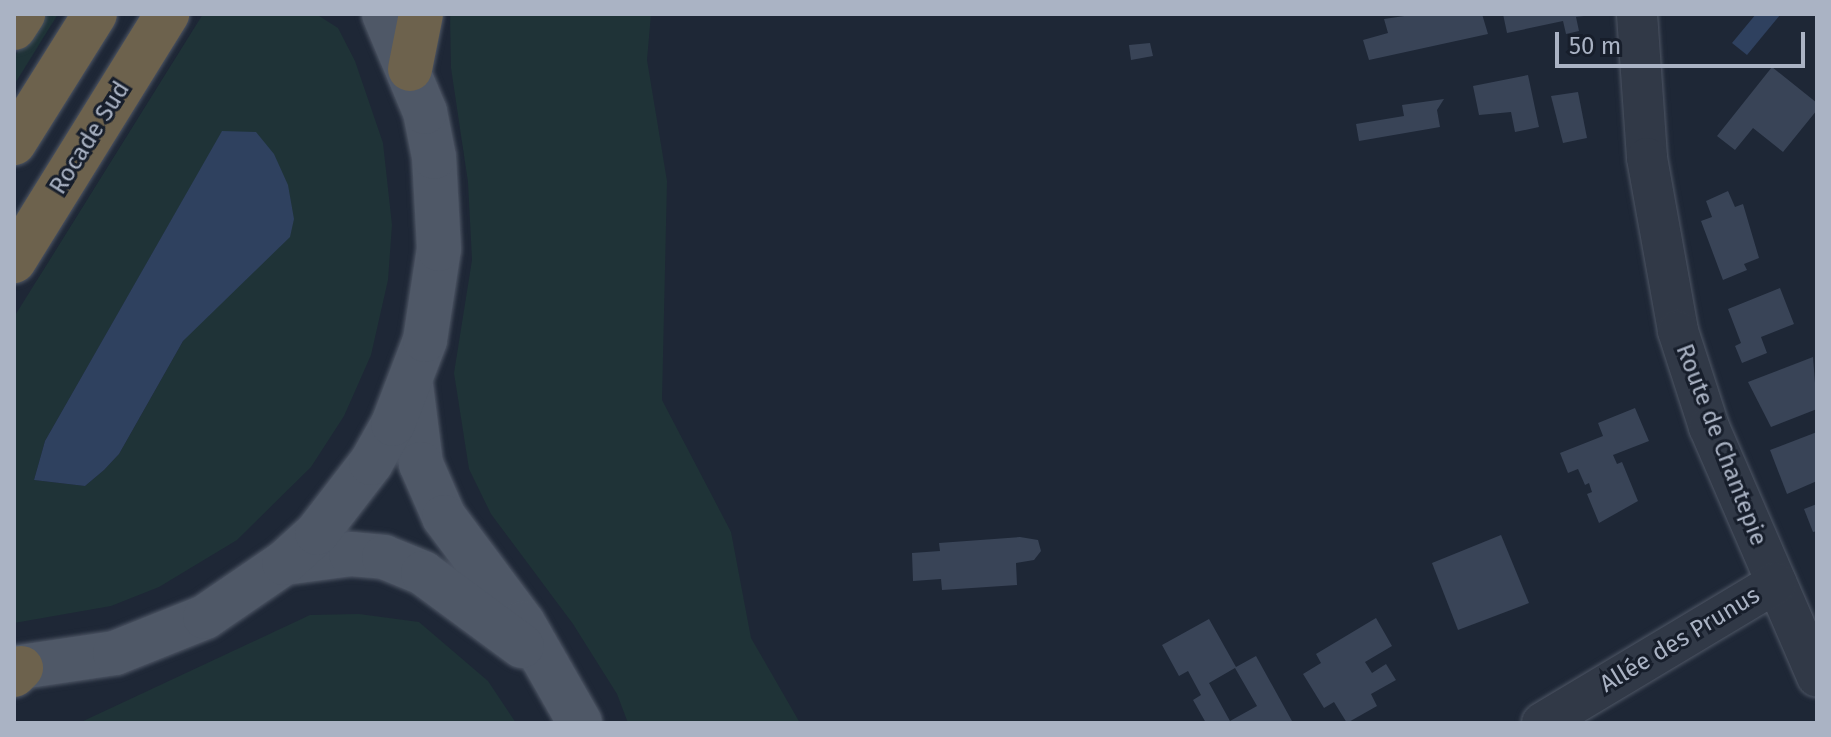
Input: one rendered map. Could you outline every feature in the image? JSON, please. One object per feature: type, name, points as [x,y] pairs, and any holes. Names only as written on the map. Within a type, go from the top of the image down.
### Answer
[{"type":"highway","points":[[14,28],[23,14]]},
{"type":"highway","points":[[14,143],[95,14]]},
{"type":"highway","name":"Rocade Sud","points":[[14,261],[167,14]]},
{"type":"highway","points":[[410,69],[421,14]]},
{"type":"main road","points":[[16,671],[115,653],[161,638],[246,593],[317,533],[363,475],[411,383],[435,295],[439,203],[425,112],[410,69],[384,14]]},
{"type":"main road","points":[[411,383],[421,464],[444,517],[523,623],[580,723]]},
{"type":"main road","points":[[284,563],[351,554],[384,557],[443,587],[551,670]]},
{"type":"street","name":"Route de Chantepie","points":[[1637,14],[1647,158],[1678,331],[1709,427],[1817,677]]},
{"type":"street","name":"Allée des Prunus","points":[[1542,723],[1776,583]]},
{"type":"green space","points":[[43,14],[58,14],[14,85],[14,58]]},
{"type":"green space","points":[[203,14],[316,14],[338,28],[355,61],[383,143],[392,225],[388,280],[371,355],[344,416],[311,467],[237,540],[159,587],[111,606],[14,623],[14,317]],"holes":[[[222,132],[255,132],[199,322],[183,341],[119,454],[85,486],[34,480],[45,441]]]},
{"type":"green space","points":[[450,14],[651,14],[647,60],[667,181],[662,400],[731,532],[751,638],[800,723],[628,723],[617,694],[573,624],[491,514],[469,469],[454,373],[472,260],[468,182],[451,68]]},
{"type":"green space","points":[[359,614],[419,622],[488,681],[516,723],[79,723],[310,615]]},
{"type":"water","points":[[1756,14],[1780,15],[1747,55],[1732,43]]},
{"type":"water","points":[[222,131],[256,132],[274,154],[288,185],[294,219],[290,237],[183,341],[119,454],[104,470],[85,486],[34,480],[45,441]]},
{"type":"building","points":[[1418,14],[1482,14],[1488,34],[1369,60],[1363,40],[1388,33],[1384,19]]},
{"type":"building","points":[[1503,14],[1584,16],[1576,17],[1579,31],[1566,34],[1563,21],[1507,33]]},
{"type":"building","points":[[1150,43],[1153,56],[1131,60],[1129,45]]},
{"type":"building","points":[[1772,67],[1817,103],[1817,110],[1783,152],[1753,128],[1735,150],[1717,136]]},
{"type":"building","points":[[1528,75],[1539,127],[1515,132],[1511,112],[1479,115],[1473,86]]},
{"type":"building","points":[[1578,92],[1587,138],[1563,143],[1551,96]]},
{"type":"building","points":[[1444,99],[1437,110],[1440,127],[1359,141],[1356,124],[1404,116],[1402,105]]},
{"type":"building","points":[[1728,191],[1735,207],[1743,204],[1759,258],[1744,264],[1747,270],[1723,280],[1701,221],[1712,217],[1706,201]]},
{"type":"building","points":[[1780,288],[1794,324],[1761,337],[1767,353],[1742,363],[1735,346],[1741,343],[1728,309]]},
{"type":"building","points":[[1813,357],[1817,409],[1771,427],[1748,382]]},
{"type":"building","points":[[1635,408],[1649,441],[1613,455],[1617,464],[1622,462],[1638,501],[1599,523],[1587,494],[1592,492],[1589,483],[1585,485],[1578,469],[1568,473],[1560,453],[1603,436],[1598,423]]},
{"type":"building","points":[[1817,432],[1817,481],[1787,494],[1770,450]]},
{"type":"building","points":[[1817,504],[1817,531],[1813,532],[1804,509]]},
{"type":"building","points":[[1501,535],[1529,603],[1458,630],[1432,563]]},
{"type":"building","points":[[1020,537],[1038,540],[1041,551],[1034,560],[1016,563],[1017,585],[942,590],[941,579],[913,581],[912,553],[940,551],[939,543]]},
{"type":"building","points":[[1376,618],[1392,646],[1365,662],[1372,673],[1386,664],[1396,680],[1371,694],[1377,706],[1347,723],[1334,702],[1324,708],[1303,674],[1321,663],[1316,654]]},
{"type":"building","points":[[1209,619],[1236,667],[1256,656],[1292,721],[1206,723],[1193,700],[1201,695],[1188,671],[1179,676],[1162,645]],"holes":[[[1235,668],[1257,706],[1230,721],[1209,683]]]}]
